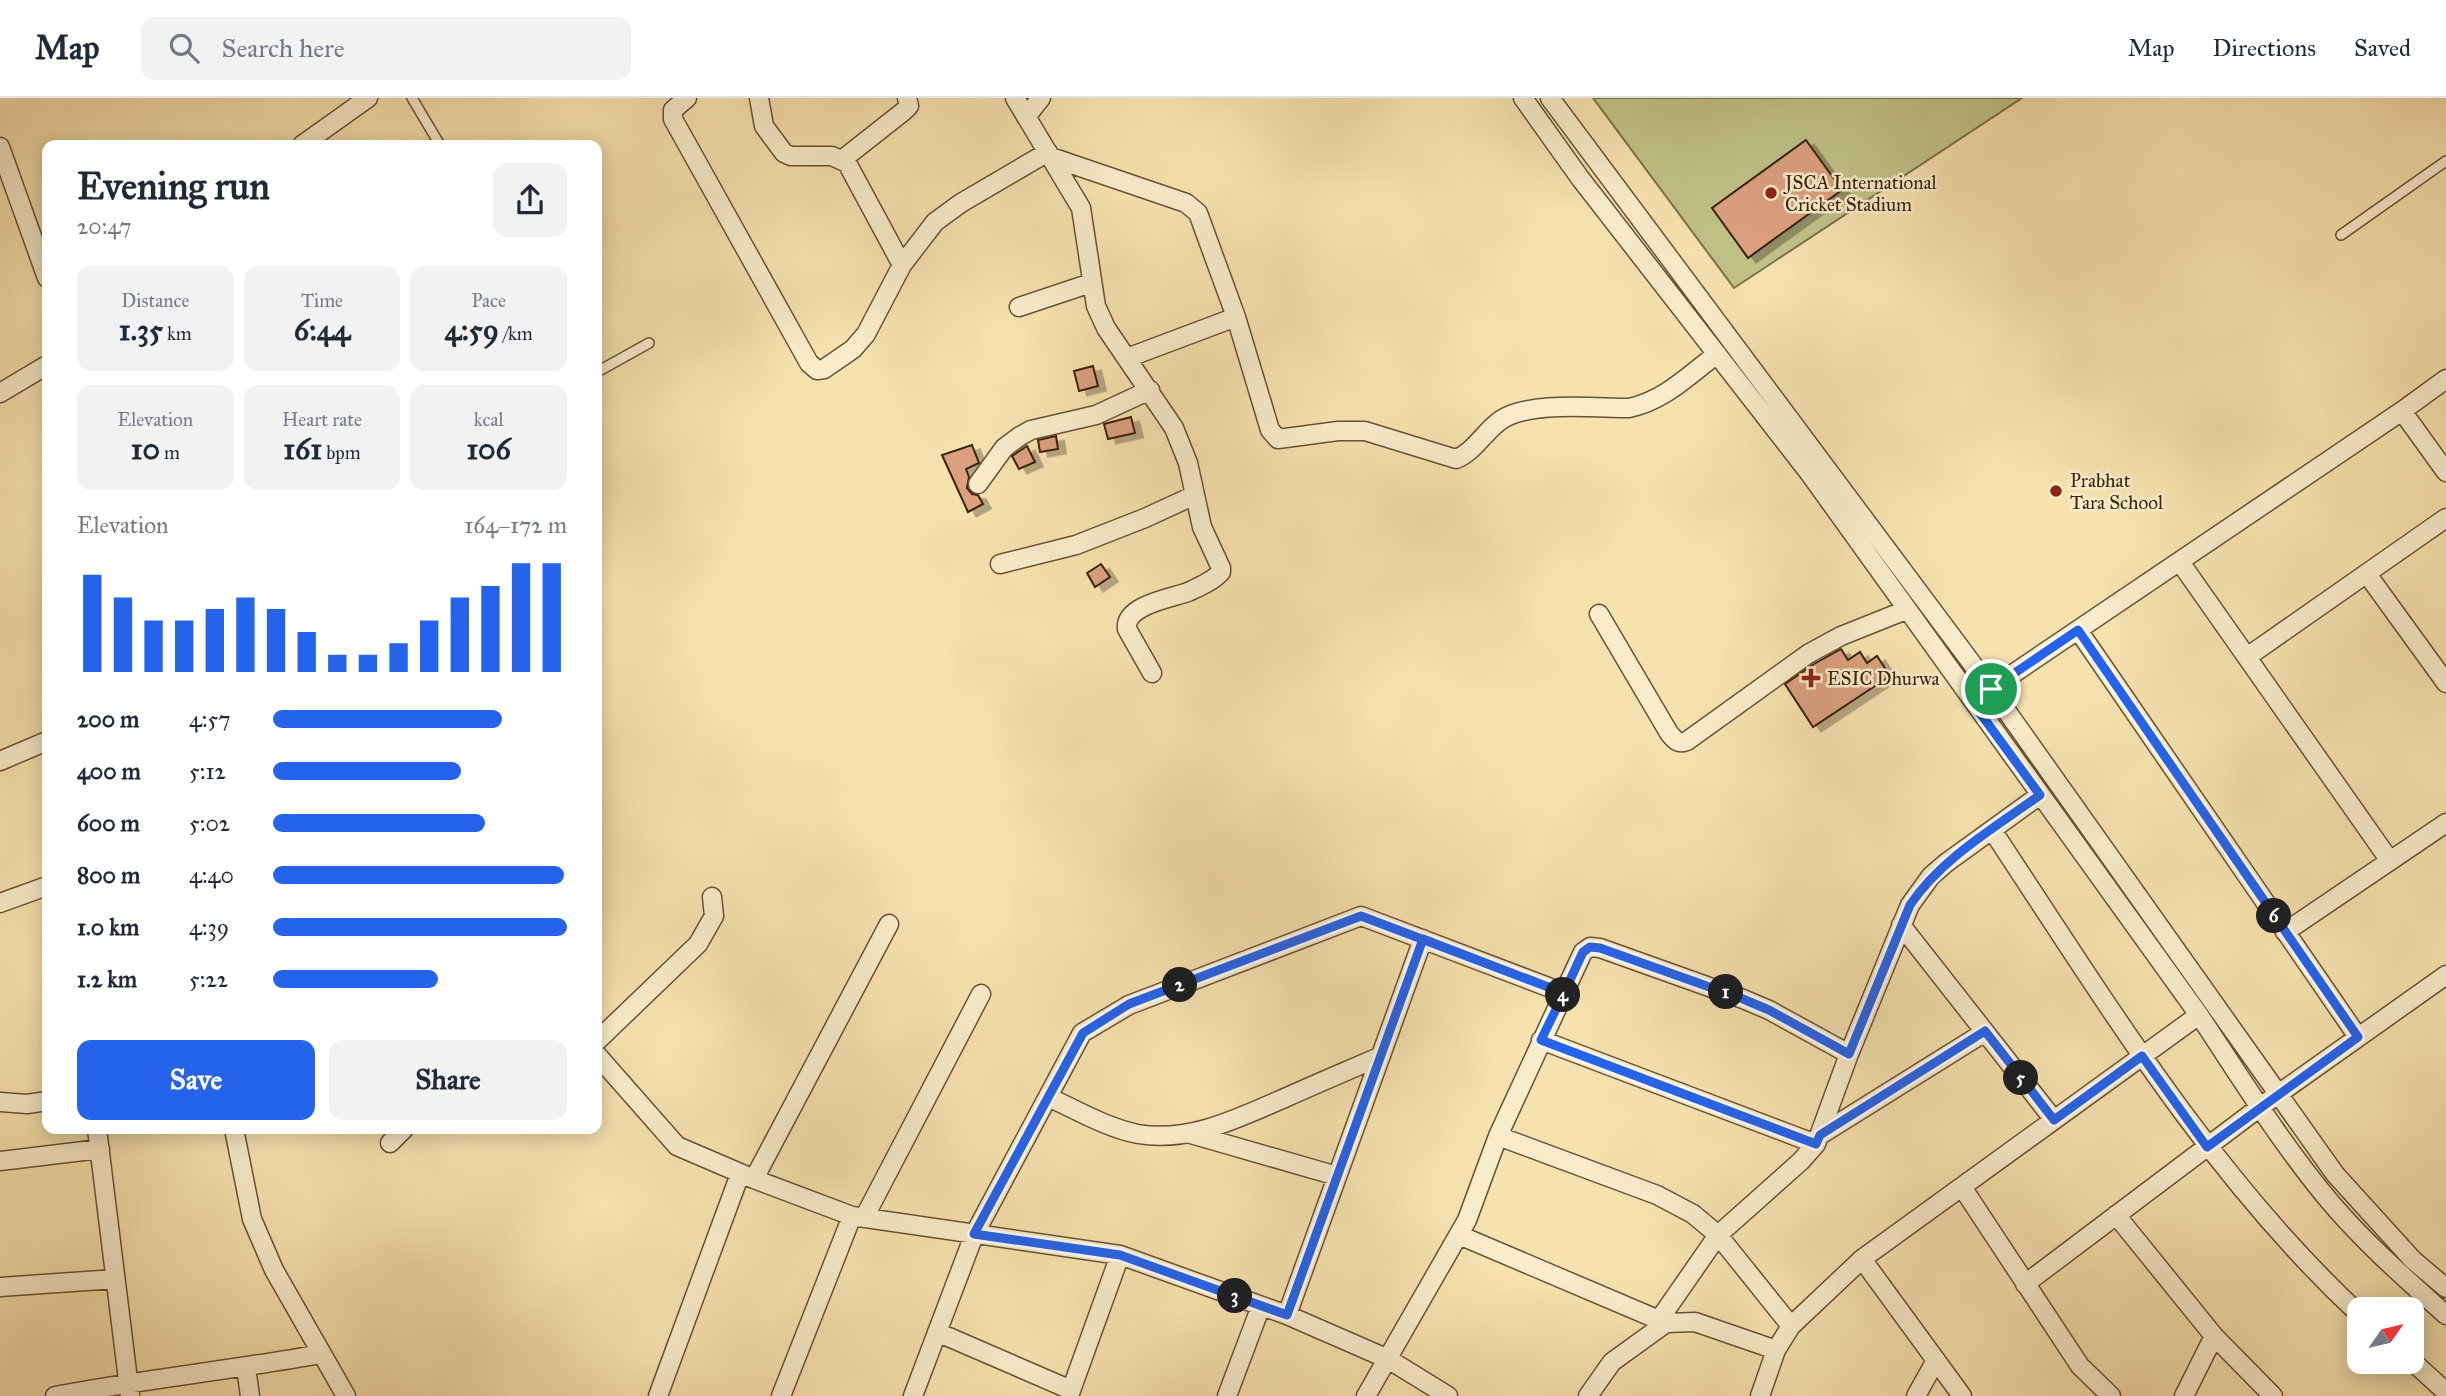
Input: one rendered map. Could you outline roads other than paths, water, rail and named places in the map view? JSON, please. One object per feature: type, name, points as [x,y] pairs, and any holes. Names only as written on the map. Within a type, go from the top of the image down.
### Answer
[{"type":"street","points":[[309,140],[368,98]]},
{"type":"street","points":[[687,98],[673,110],[673,119],[814,369],[824,369],[860,343],[902,265],[923,237],[947,212],[1049,155],[1194,208],[1202,219],[1274,438],[1283,440],[1338,431],[1365,432],[1456,459],[1513,413],[1536,408],[1629,408],[1643,405],[1667,393],[1717,354]]},
{"type":"street","points":[[759,98],[764,126],[784,153],[791,156],[832,156],[843,159],[851,168],[902,265]]},
{"type":"street","points":[[843,159],[904,111],[909,106],[907,98]]},
{"type":"street","points":[[1015,98],[1081,208],[1091,283],[1100,316],[1174,428],[1181,444],[1202,527],[1221,572],[1193,589],[1157,600],[1130,618],[1126,625],[1152,673]]},
{"type":"street","points":[[1026,117],[1041,98]]},
{"type":"street","points":[[1523,98],[1580,178],[1810,474],[2199,1015],[2260,1107],[2339,1211],[2389,1264],[2446,1315]]},
{"type":"street","points":[[1550,98],[1991,689],[2335,1174],[2413,1260],[2446,1289]]},
{"type":"street","points":[[0,148],[42,264]]},
{"type":"street","points":[[1019,307],[1091,283]]},
{"type":"street","points":[[1127,358],[1236,317]]},
{"type":"street","points":[[0,393],[42,368]]},
{"type":"street","points":[[1972,702],[2446,379]]},
{"type":"street","points":[[978,484],[1004,448],[1020,436],[1031,430],[1096,415],[1150,390]]},
{"type":"street","points":[[2402,411],[2446,472]]},
{"type":"street","points":[[1000,564],[1076,545],[1145,519],[1195,495]]},
{"type":"street","points":[[2247,657],[2446,518]]},
{"type":"street","points":[[2180,562],[2390,861]]},
{"type":"street","points":[[2367,574],[2446,684]]},
{"type":"street","points":[[1599,614],[1669,733],[1677,742],[1684,743],[1808,654],[1841,636],[1906,610]]},
{"type":"street","points":[[2078,630],[2358,1037]]},
{"type":"street","points":[[0,761],[42,743]]},
{"type":"street","points":[[1818,1140],[1849,1054],[1910,905],[1931,876],[2040,795]]},
{"type":"street","points":[[2285,932],[2446,823]]},
{"type":"street","points":[[1992,830],[2142,1056],[2207,1147],[2277,1230],[2347,1302]]},
{"type":"street","points":[[0,903],[42,888]]},
{"type":"street","points":[[602,1036],[698,944],[714,916],[712,897]]},
{"type":"street","points":[[913,1396],[974,1234],[1083,1033],[1129,1004],[1361,916],[1564,993]]},
{"type":"street","points":[[658,1396],[747,1177],[889,924]]},
{"type":"street","points":[[1901,925],[2054,1120]]},
{"type":"street","points":[[1287,1315],[1423,939]]},
{"type":"street","points":[[1366,1396],[1467,1220],[1498,1136],[1541,1040],[1583,952],[1590,947],[1600,948],[1743,999],[1769,1010],[1849,1054]]},
{"type":"street","points":[[2025,1284],[2279,1093],[2446,975]]},
{"type":"street","points":[[781,1396],[858,1217],[981,994]]},
{"type":"street","points":[[1760,1396],[1776,1350],[1791,1326],[1862,1259],[2199,1015]]},
{"type":"street","points":[[1588,1396],[1612,1362],[1662,1321],[1718,1235],[1801,1161],[1818,1140],[1985,1031]]},
{"type":"street","points":[[1541,1040],[1818,1140]]},
{"type":"street","points":[[1048,1097],[1137,1134],[1162,1136],[1188,1133],[1218,1126],[1381,1056]]},
{"type":"street","points":[[602,1061],[677,1146],[747,1177],[858,1217],[1120,1255],[1287,1315],[1388,1359],[1448,1396]]},
{"type":"street","points":[[0,1102],[27,1104],[42,1102]]},
{"type":"street","points":[[1188,1133],[1337,1176]]},
{"type":"street","points":[[98,1134],[129,1389]]},
{"type":"street","points":[[235,1134],[252,1219],[274,1270],[346,1396]]},
{"type":"street","points":[[390,1143],[399,1134]]},
{"type":"street","points":[[1498,1136],[1672,1202],[1693,1213],[1718,1235],[1791,1326]]},
{"type":"street","points":[[0,1161],[100,1149]]},
{"type":"street","points":[[1962,1187],[2080,1366],[2111,1396]]},
{"type":"street","points":[[2116,1215],[2214,1336],[2273,1396]]},
{"type":"street","points":[[1459,1235],[1662,1321],[1695,1322],[1776,1350]]},
{"type":"street","points":[[937,1332],[1070,1393],[1120,1255]]},
{"type":"street","points":[[1862,1259],[1962,1396]]},
{"type":"street","points":[[0,1287],[115,1279]]},
{"type":"street","points":[[1227,1396],[1261,1306]]},
{"type":"street","points":[[2184,1396],[2214,1336]]},
{"type":"street","points":[[55,1396],[129,1389],[321,1354]]},
{"type":"street","points":[[1916,1396],[1936,1360]]},
{"type":"street","points":[[246,1368],[250,1396]]},
{"type":"street","points":[[2424,1372],[2446,1392]]},
{"type":"lane","points":[[412,98],[437,140]]},
{"type":"lane","points":[[2341,234],[2446,161]]},
{"type":"lane","points":[[602,369],[649,343]]},
{"type":"place","name":"JSCA International Cricket Stadium","points":[[1771,193]]},
{"type":"place","name":"Prabhat Tara School","points":[[2056,491]]},
{"type":"place","name":"ESIC Dhurwa","points":[[1811,678]]}]
